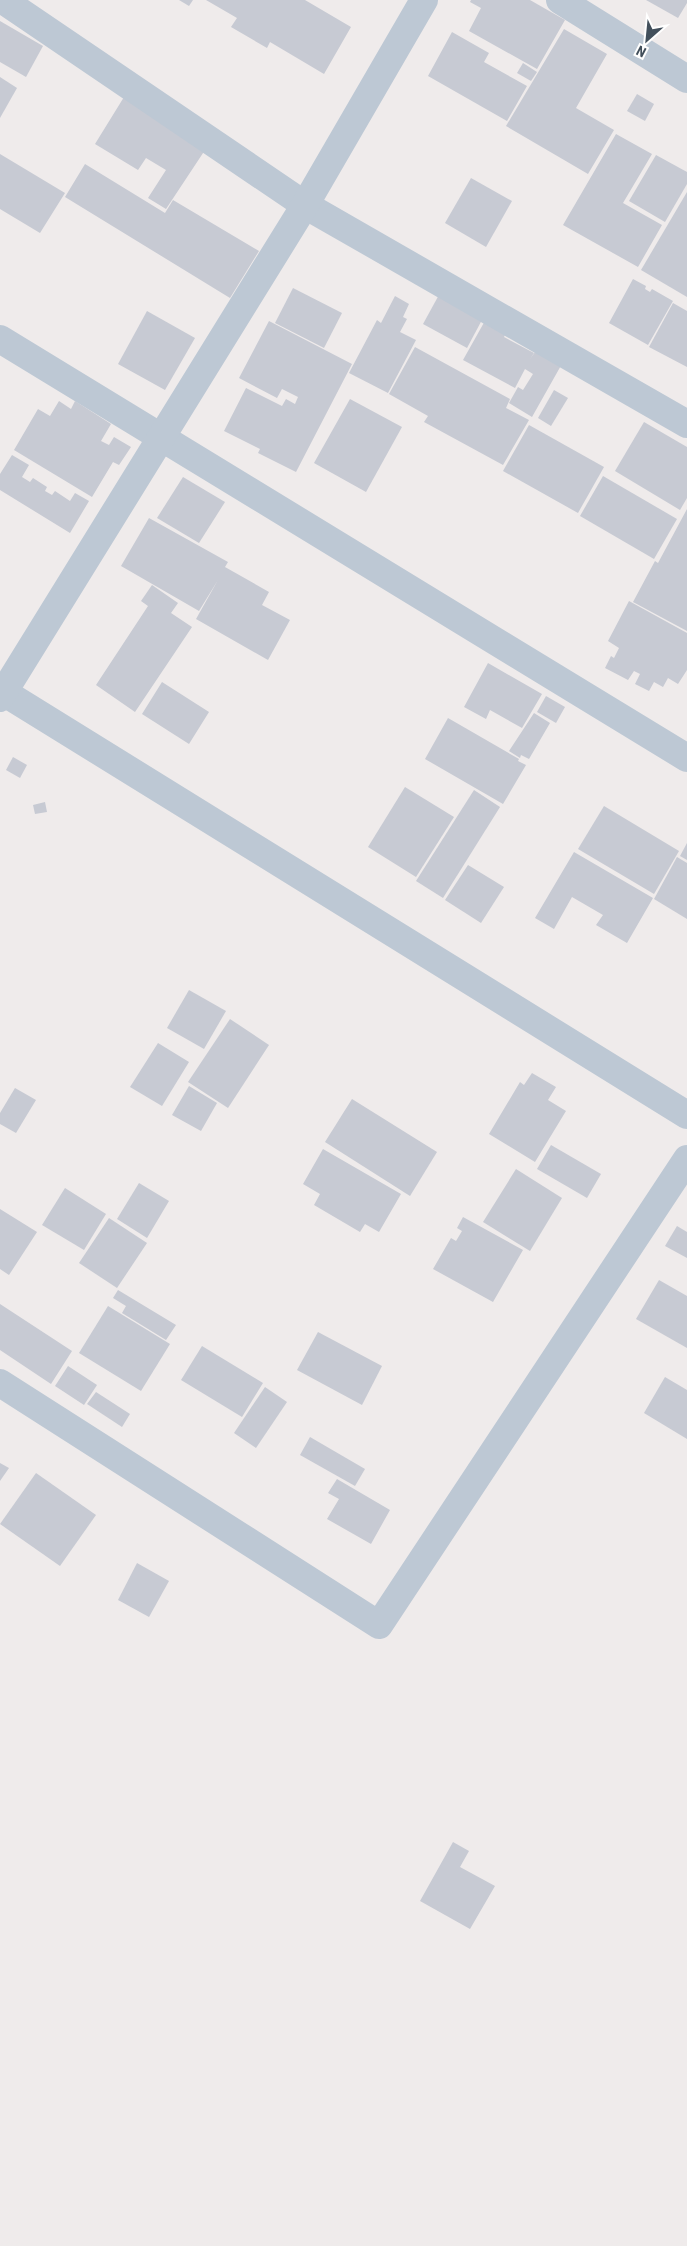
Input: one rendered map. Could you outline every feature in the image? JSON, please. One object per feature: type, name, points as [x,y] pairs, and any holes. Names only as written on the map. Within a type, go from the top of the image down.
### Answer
[{"type":"street","points":[[3,0],[305,205],[687,424]]},
{"type":"street","points":[[424,0],[305,205],[1,693],[687,1115]]},
{"type":"street","points":[[560,0],[687,79]]},
{"type":"street","points":[[0,339],[687,758]]},
{"type":"street","points":[[0,1383],[379,1625],[687,1159]]},
{"type":"building","points":[[179,0],[193,0],[189,6]]},
{"type":"building","points":[[206,0],[305,0],[351,27],[324,74],[270,42],[267,48],[231,27],[237,18]]},
{"type":"building","points":[[471,0],[530,0],[565,20],[537,69],[469,31],[481,8],[470,2]]},
{"type":"building","points":[[646,0],[687,0],[687,3],[678,18]]},
{"type":"building","points":[[0,21],[43,46],[26,77],[0,62]]},
{"type":"building","points":[[564,29],[607,54],[576,108],[614,130],[588,174],[506,126]]},
{"type":"building","points":[[452,32],[489,53],[484,62],[527,86],[507,121],[428,76]]},
{"type":"building","points":[[523,63],[537,72],[531,81],[517,73]]},
{"type":"building","points":[[0,77],[17,88],[0,118]]},
{"type":"building","points":[[637,94],[654,104],[645,121],[627,111]]},
{"type":"building","points":[[124,97],[207,147],[166,209],[148,198],[166,170],[146,158],[138,170],[95,144]]},
{"type":"building","points":[[616,134],[652,154],[623,203],[662,225],[638,267],[563,225]]},
{"type":"building","points":[[0,154],[65,193],[40,233],[0,209]]},
{"type":"building","points":[[656,155],[687,172],[687,184],[665,222],[629,201]]},
{"type":"building","points":[[85,164],[165,213],[173,200],[259,251],[230,298],[65,197]]},
{"type":"building","points":[[471,178],[512,201],[486,247],[445,223]]},
{"type":"building","points":[[687,192],[687,297],[641,270]]},
{"type":"building","points":[[633,279],[646,286],[645,289],[650,292],[652,289],[673,301],[648,345],[609,323]]},
{"type":"building","points":[[293,288],[342,313],[324,348],[275,323]]},
{"type":"building","points":[[440,293],[483,318],[467,348],[423,324]]},
{"type":"building","points":[[395,296],[409,304],[403,317],[407,319],[400,332],[416,340],[388,393],[349,373],[377,320],[381,323]]},
{"type":"building","points":[[673,303],[687,311],[687,367],[649,347]]},
{"type":"building","points":[[147,311],[195,338],[165,390],[118,364]]},
{"type":"building","points":[[486,319],[507,331],[504,337],[534,353],[530,359],[538,348],[563,362],[532,417],[509,403],[518,387],[523,390],[533,374],[525,369],[515,388],[463,360]]},
{"type":"building","points":[[269,321],[352,364],[296,472],[258,453],[260,449],[224,431],[246,388],[282,406],[286,399],[295,404],[298,397],[282,389],[277,398],[239,378]]},
{"type":"building","points":[[415,347],[510,399],[506,408],[529,420],[503,465],[424,422],[428,416],[389,394]]},
{"type":"building","points":[[554,390],[568,398],[551,426],[538,418]]},
{"type":"building","points":[[350,399],[402,427],[366,492],[314,463]]},
{"type":"building","points":[[59,401],[71,409],[75,401],[111,424],[101,441],[109,445],[114,437],[131,447],[119,465],[113,462],[92,497],[14,450],[38,409],[50,416]]},
{"type":"building","points":[[644,422],[687,447],[687,498],[680,510],[615,471]]},
{"type":"building","points":[[529,425],[604,467],[578,513],[503,471]]},
{"type":"building","points":[[12,455],[29,465],[22,477],[30,482],[33,478],[47,487],[45,491],[52,495],[55,491],[70,501],[75,493],[89,501],[70,533],[0,490],[0,474]]},
{"type":"building","points":[[603,476],[677,519],[654,559],[580,516]]},
{"type":"building","points":[[183,477],[225,502],[199,543],[157,518]]},
{"type":"building","points":[[687,509],[687,631],[633,602],[655,561],[658,563]]},
{"type":"building","points":[[149,518],[228,562],[225,567],[269,592],[262,605],[290,620],[268,660],[196,619],[218,580],[199,611],[121,566]]},
{"type":"building","points":[[152,585],[178,603],[171,613],[192,627],[135,712],[96,685],[148,606],[141,601]]},
{"type":"building","points":[[629,601],[687,633],[687,670],[678,684],[668,678],[663,687],[654,682],[649,691],[635,684],[640,674],[634,671],[628,680],[605,668],[611,656],[614,658],[619,648],[608,641]]},
{"type":"building","points":[[488,663],[542,694],[522,728],[490,710],[486,719],[464,707]]},
{"type":"building","points":[[162,682],[209,712],[189,744],[142,714]]},
{"type":"building","points":[[546,696],[565,707],[556,723],[537,712]]},
{"type":"building","points":[[534,713],[550,723],[529,759],[521,755],[520,758],[509,751]]},
{"type":"building","points":[[448,718],[519,759],[518,761],[526,765],[503,804],[425,759]]},
{"type":"building","points":[[13,757],[27,765],[20,778],[6,770]]},
{"type":"building","points":[[405,787],[454,817],[416,877],[368,847]]},
{"type":"building","points":[[474,790],[500,807],[443,898],[416,881]]},
{"type":"building","points":[[45,802],[47,812],[35,814],[33,805]]},
{"type":"building","points":[[604,806],[679,851],[654,894],[578,849]]},
{"type":"building","points":[[687,843],[687,860],[680,856]]},
{"type":"building","points":[[574,852],[653,898],[627,943],[596,925],[603,915],[572,897],[554,929],[535,918]]},
{"type":"building","points":[[677,857],[687,863],[687,919],[654,899]]},
{"type":"building","points":[[468,865],[504,887],[481,923],[445,900]]},
{"type":"building","points":[[189,990],[226,1011],[204,1049],[167,1028]]},
{"type":"building","points":[[230,1019],[269,1045],[228,1108],[188,1082]]},
{"type":"building","points":[[158,1043],[189,1062],[162,1106],[130,1087]]},
{"type":"building","points":[[532,1073],[556,1087],[548,1100],[566,1111],[535,1162],[489,1134],[520,1082],[524,1085]]},
{"type":"building","points":[[189,1086],[217,1103],[201,1131],[172,1115]]},
{"type":"building","points":[[15,1088],[36,1100],[16,1133],[0,1124],[0,1113]]},
{"type":"building","points":[[352,1099],[437,1152],[410,1196],[325,1142]]},
{"type":"building","points":[[551,1145],[601,1174],[587,1198],[537,1169]]},
{"type":"building","points":[[323,1149],[401,1194],[379,1232],[365,1224],[360,1232],[314,1205],[320,1194],[303,1184]]},
{"type":"building","points":[[516,1169],[562,1198],[530,1251],[483,1222]]},
{"type":"building","points":[[139,1183],[169,1201],[147,1238],[117,1219]]},
{"type":"building","points":[[65,1188],[106,1214],[84,1250],[42,1225]]},
{"type":"building","points":[[0,1209],[37,1232],[9,1275],[0,1269]]},
{"type":"building","points":[[463,1217],[523,1250],[493,1302],[433,1269],[451,1238],[456,1241],[462,1231],[457,1228]]},
{"type":"building","points":[[109,1218],[147,1243],[117,1288],[79,1263]]},
{"type":"building","points":[[677,1226],[687,1232],[687,1258],[665,1246]]},
{"type":"building","points":[[659,1280],[687,1296],[687,1348],[636,1319]]},
{"type":"building","points":[[118,1290],[176,1325],[166,1340],[122,1313],[126,1306],[113,1298]]},
{"type":"building","points":[[0,1304],[72,1351],[51,1384],[0,1350]]},
{"type":"building","points":[[108,1306],[170,1344],[141,1391],[79,1353]]},
{"type":"building","points":[[318,1332],[382,1366],[362,1405],[297,1370]]},
{"type":"building","points":[[202,1346],[263,1383],[242,1417],[181,1380]]},
{"type":"building","points":[[68,1366],[97,1385],[84,1405],[55,1386]]},
{"type":"building","points":[[665,1377],[687,1390],[687,1439],[644,1413]]},
{"type":"building","points":[[265,1387],[287,1402],[256,1448],[234,1433]]},
{"type":"building","points":[[96,1392],[130,1414],[122,1427],[87,1404]]},
{"type":"building","points":[[310,1437],[365,1469],[355,1486],[300,1455]]},
{"type":"building","points":[[0,1463],[9,1468],[0,1481]]},
{"type":"building","points":[[36,1473],[96,1515],[60,1566],[0,1524]]},
{"type":"building","points":[[337,1479],[390,1510],[371,1544],[327,1519],[339,1499],[328,1493]]},
{"type":"building","points":[[137,1563],[169,1581],[149,1617],[118,1600]]},
{"type":"building","points":[[453,1842],[469,1851],[460,1867],[495,1886],[470,1929],[420,1901]]}]
